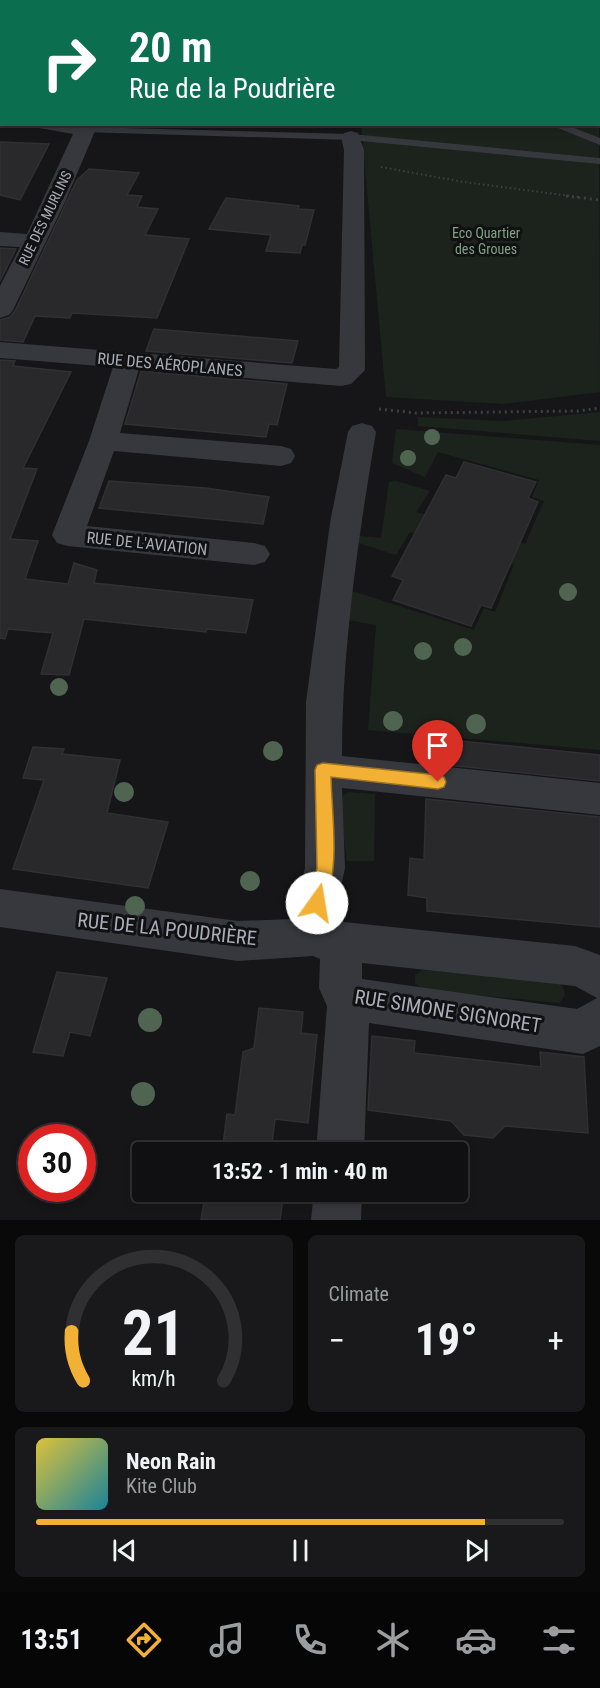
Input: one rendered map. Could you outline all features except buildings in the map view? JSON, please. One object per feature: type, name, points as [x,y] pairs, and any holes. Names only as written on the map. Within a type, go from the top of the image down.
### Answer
[{"type":"street","name":"RUE DES MURLINS","points":[[0,310],[87,127]]},
{"type":"street","points":[[341,378],[352,370],[354,150],[351,137]]},
{"type":"street","points":[[0,239],[34,242]]},
{"type":"street","name":"RUE DES AÉROPLANES","points":[[0,350],[341,378]]},
{"type":"street","name":"RUE DE L'AVIATION","points":[[129,360],[103,441],[68,535],[254,554]]},
{"type":"street","points":[[362,432],[345,523],[327,680],[323,770],[325,940],[575,966],[598,975],[600,979]]},
{"type":"street","points":[[103,441],[281,456]]},
{"type":"street","points":[[323,770],[600,799]]},
{"type":"street","name":"RUE DE LA POUDRIÈRE","points":[[0,908],[238,941],[325,940]]},
{"type":"street","name":"RUE SIMONE SIGNORET","points":[[325,940],[340,988],[349,999],[583,1032],[600,1019]]},
{"type":"street","points":[[341,1142],[349,999]]},
{"type":"street","points":[[336,1220],[337,1202]]},
{"type":"lane","points":[[558,126],[600,142]]},
{"type":"lane","points":[[87,127],[351,137],[600,161]]},
{"type":"path","points":[[375,167],[600,200]]},
{"type":"path","points":[[341,378],[344,404],[416,413],[578,411],[600,408]]},
{"type":"green space","name":"Eco Quartier des Groues","points":[[361,126],[599,126],[600,392],[504,404],[386,397]]},
{"type":"green space","points":[[600,412],[600,441],[418,426],[418,417],[503,421]]},
{"type":"green space","points":[[396,429],[600,445],[600,750],[368,730],[376,625],[347,620],[349,590],[474,630],[484,608],[495,612],[514,565],[498,559],[508,538],[525,544],[544,501],[532,497],[539,480],[438,452],[425,477],[392,463]]},
{"type":"green space","points":[[396,481],[430,491],[416,512],[434,517],[429,538],[410,532],[396,555],[358,543],[359,536],[381,538],[389,482]]},
{"type":"green space","points":[[349,792],[375,794],[374,861],[347,861],[339,803]]},
{"type":"green space","points":[[422,970],[557,981],[563,987],[565,995],[560,1003],[424,990],[415,983],[415,975]]},
{"type":"route","points":[[317,903],[325,868],[323,770],[438,782]]}]
